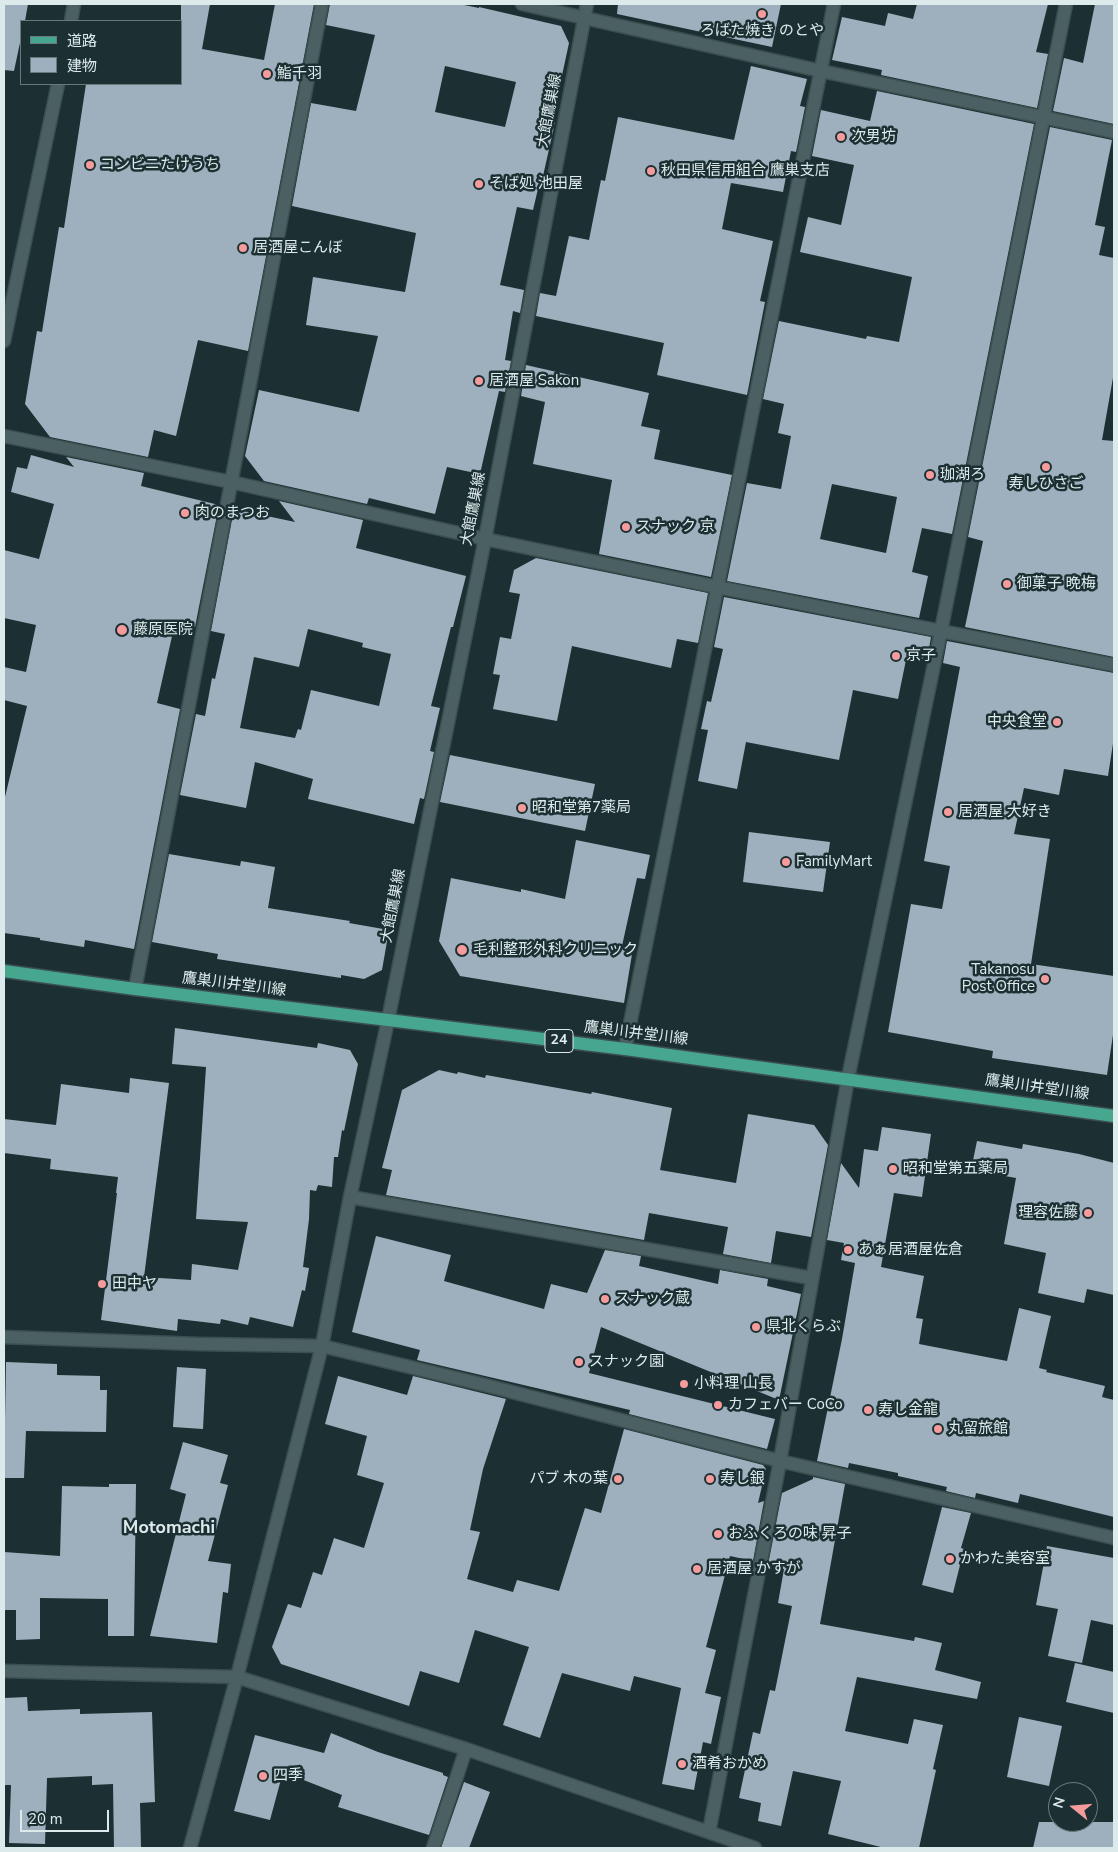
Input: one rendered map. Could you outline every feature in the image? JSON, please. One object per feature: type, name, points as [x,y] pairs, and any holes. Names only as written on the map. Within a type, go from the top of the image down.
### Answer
[{"type":"main road","name":"鷹巣川井堂川線","points":[[4,971],[848,1078],[1114,1116]]},
{"type":"street","points":[[71,20],[74,4]]},
{"type":"street","points":[[135,989],[322,4]]},
{"type":"street","points":[[522,4],[821,71],[1114,132]]},
{"type":"street","name":"大館鷹巣線","points":[[190,1848],[237,1677],[322,1346],[350,1197],[388,1020],[485,538],[587,4]]},
{"type":"street","points":[[624,1049],[834,4]]},
{"type":"street","points":[[709,1832],[780,1461],[848,1078],[941,631],[1066,4]]},
{"type":"street","points":[[4,341],[58,85]]},
{"type":"street","points":[[4,436],[231,482],[717,587],[1114,665]]},
{"type":"street","points":[[350,1197],[811,1278]]},
{"type":"street","points":[[4,1337],[322,1346],[780,1461],[1114,1538]]},
{"type":"street","points":[[4,1671],[237,1677],[466,1749],[755,1848]]},
{"type":"street","points":[[433,1848],[466,1749]]},
{"type":"building","points":[[4,4],[28,4],[25,20],[20,20],[20,43],[14,71],[4,70]]},
{"type":"building","points":[[181,4],[210,4],[202,49],[264,60],[275,4],[314,4],[248,351],[198,340],[176,436],[154,430],[148,457],[50,437],[25,404],[37,331],[42,332],[59,227],[64,228],[86,85],[182,85]]},
{"type":"building","points":[[330,4],[459,4],[561,26],[569,43],[543,176],[541,176],[533,210],[517,207],[500,285],[524,290],[520,313],[513,311],[505,360],[511,361],[505,392],[499,391],[480,474],[447,467],[435,514],[369,498],[367,504],[264,481],[245,456],[259,390],[359,412],[378,336],[306,325],[313,277],[405,292],[416,233],[292,206],[311,103],[356,111],[375,35],[326,25]],"holes":[[[445,66],[516,82],[505,127],[435,112]]]},
{"type":"building","points":[[618,4],[781,4],[772,47],[617,14]]},
{"type":"building","points":[[917,4],[1048,4],[1036,52],[1048,54],[1037,108],[881,75],[882,70],[832,60],[842,17],[885,26],[888,13],[913,19]]},
{"type":"building","points":[[1095,4],[1114,4],[1114,124],[1053,111],[1064,58],[1083,63]]},
{"type":"building","points":[[751,66],[807,79],[800,106],[805,107],[796,152],[791,151],[783,192],[731,183],[722,229],[773,241],[760,301],[765,302],[747,395],[657,375],[664,343],[536,316],[540,293],[556,296],[569,236],[589,240],[601,180],[605,181],[618,117],[734,140]]},
{"type":"building","points":[[877,91],[1034,124],[952,534],[922,528],[912,572],[928,576],[919,618],[727,581],[747,483],[781,489],[791,436],[778,433],[784,404],[763,399],[779,321],[866,339],[867,336],[899,342],[912,277],[800,252],[808,217],[841,225],[854,165],[812,156],[821,110],[870,121]],"holes":[[[832,484],[897,497],[886,553],[820,539]]]},
{"type":"building","points":[[1050,127],[1112,140],[1095,225],[1105,227],[1099,255],[1114,258],[1114,372],[1102,440],[1114,441],[1114,657],[965,627],[983,541],[968,537]]},
{"type":"building","points":[[526,365],[649,393],[641,426],[660,430],[654,459],[732,475],[711,577],[599,554],[612,480],[533,464],[545,402],[521,396]]},
{"type":"building","points":[[31,455],[74,467],[66,457],[144,473],[141,486],[219,505],[195,627],[175,623],[157,703],[180,709],[134,949],[85,940],[84,947],[4,933],[4,801],[27,706],[4,700],[4,667],[26,672],[36,625],[4,618],[4,550],[39,559],[54,504],[11,492],[17,467],[27,469]]},
{"type":"building","points":[[279,501],[363,520],[356,548],[466,576],[431,706],[440,708],[430,751],[434,752],[424,799],[420,798],[414,824],[308,799],[313,779],[255,762],[246,808],[180,795],[196,714],[205,716],[212,678],[215,679],[225,634],[211,631],[234,509],[295,522]],"holes":[[[308,629],[363,643],[362,647],[391,654],[379,706],[311,690],[301,730],[298,729],[295,738],[240,728],[254,657],[299,667]]]},
{"type":"building","points":[[536,558],[708,593],[698,643],[677,639],[671,668],[572,646],[557,721],[493,709],[500,675],[493,674],[500,637],[511,639],[520,594],[509,592],[514,570]]},
{"type":"building","points":[[724,597],[931,637],[927,660],[907,655],[898,699],[853,690],[839,760],[746,742],[737,789],[698,781],[708,730],[701,729],[707,701],[711,702],[723,649],[714,647]]},
{"type":"building","points":[[947,641],[1114,673],[1114,737],[1108,776],[1064,769],[1059,795],[1024,788],[1014,834],[1050,839],[1031,964],[1114,976],[1114,1028],[1107,1075],[992,1058],[993,1051],[888,1032],[911,904],[942,909],[950,866],[924,861],[960,667],[943,663]]},
{"type":"building","points":[[450,755],[595,784],[585,831],[440,802]]},
{"type":"building","name":"FamilyMart","points":[[749,832],[830,842],[823,892],[743,882]]},
{"type":"building","points":[[576,840],[650,855],[645,879],[637,878],[622,946],[633,948],[624,1003],[460,976],[439,941],[451,878],[521,892],[521,889],[565,899]]},
{"type":"building","points":[[169,854],[240,866],[241,861],[275,867],[268,908],[350,921],[349,923],[389,930],[382,970],[364,979],[341,975],[341,978],[217,959],[218,954],[152,942]]},
{"type":"building","points":[[175,1028],[317,1048],[318,1043],[350,1050],[358,1064],[344,1131],[342,1130],[338,1157],[334,1157],[332,1187],[318,1185],[316,1191],[310,1190],[309,1219],[303,1267],[309,1268],[305,1291],[302,1290],[293,1327],[250,1317],[248,1325],[221,1319],[220,1324],[178,1319],[177,1331],[101,1320],[118,1177],[50,1169],[51,1159],[4,1153],[4,1119],[56,1125],[61,1084],[129,1093],[130,1078],[169,1083],[144,1277],[191,1280],[192,1264],[238,1270],[248,1222],[196,1219],[206,1067],[172,1064]]},
{"type":"building","points":[[439,1070],[485,1078],[486,1075],[591,1094],[592,1092],[672,1108],[660,1170],[736,1183],[748,1114],[814,1125],[828,1145],[811,1237],[776,1231],[771,1263],[723,1254],[728,1227],[649,1213],[644,1240],[386,1195],[392,1170],[382,1168],[402,1090]]},
{"type":"building","points":[[882,1127],[931,1134],[922,1197],[894,1193],[881,1267],[924,1276],[916,1318],[923,1319],[919,1344],[1007,1361],[1019,1308],[1051,1316],[1039,1368],[1047,1370],[1046,1372],[1105,1386],[1102,1397],[1114,1400],[1114,1517],[1020,1494],[1018,1503],[976,1493],[975,1498],[946,1491],[947,1487],[898,1476],[898,1473],[849,1463],[848,1468],[817,1461],[842,1339],[855,1263],[841,1260],[844,1243],[827,1240],[841,1163],[859,1188],[864,1149],[878,1151]]},
{"type":"building","points":[[977,1141],[1022,1149],[1023,1144],[1079,1154],[1114,1163],[1114,1295],[1087,1289],[1084,1303],[1038,1293],[1046,1253],[1004,1244],[1016,1178],[971,1170]]},
{"type":"building","points":[[376,1236],[451,1255],[444,1281],[544,1309],[551,1284],[587,1293],[605,1250],[641,1256],[639,1266],[718,1284],[720,1270],[768,1279],[767,1286],[801,1294],[779,1400],[601,1327],[589,1373],[775,1419],[767,1449],[629,1414],[630,1410],[417,1360],[420,1350],[352,1332]]},
{"type":"building","points":[[6,1362],[57,1364],[57,1375],[100,1376],[100,1390],[107,1390],[106,1432],[26,1431],[24,1478],[4,1478]]},
{"type":"building","points":[[177,1367],[206,1369],[203,1429],[173,1427]]},
{"type":"building","points":[[338,1376],[407,1395],[413,1376],[506,1399],[483,1469],[470,1530],[480,1532],[467,1579],[513,1592],[517,1580],[559,1591],[585,1508],[601,1513],[624,1429],[763,1465],[766,1469],[758,1503],[764,1501],[753,1561],[730,1556],[706,1647],[716,1650],[705,1693],[721,1697],[711,1744],[703,1742],[694,1790],[662,1784],[681,1688],[634,1676],[630,1691],[562,1673],[540,1738],[503,1725],[529,1647],[475,1630],[459,1683],[420,1671],[409,1706],[281,1664],[272,1647],[288,1604],[301,1608],[313,1572],[322,1575],[334,1538],[364,1548],[384,1483],[357,1475],[367,1436],[325,1424]]},
{"type":"building","points":[[183,1442],[228,1455],[220,1483],[228,1485],[208,1561],[231,1564],[228,1593],[223,1592],[217,1643],[150,1636],[186,1494],[170,1489]]},
{"type":"building","points":[[813,1477],[845,1484],[820,1624],[914,1641],[915,1637],[942,1643],[935,1670],[981,1682],[977,1699],[857,1677],[845,1731],[908,1744],[914,1719],[943,1725],[933,1769],[936,1770],[919,1848],[885,1848],[828,1834],[841,1781],[793,1771],[781,1826],[758,1821],[761,1803],[739,1798],[753,1732],[760,1734],[770,1690],[775,1691],[792,1606],[778,1603],[784,1569],[768,1565],[782,1493],[813,1479]]},
{"type":"building","points":[[109,1484],[136,1484],[134,1636],[108,1636],[108,1599],[40,1598],[40,1639],[16,1640],[16,1610],[4,1610],[4,1552],[60,1556],[62,1486],[109,1487]]},
{"type":"building","name":"かわた美容室","points":[[942,1507],[971,1513],[961,1548],[964,1549],[953,1593],[922,1585]]},
{"type":"building","points":[[1047,1546],[1114,1558],[1114,1625],[1091,1620],[1082,1663],[1048,1656],[1058,1609],[1036,1605]]},
{"type":"building","points":[[1075,1663],[1114,1672],[1114,1713],[1066,1702]]},
{"type":"building","points":[[27,1697],[28,1711],[80,1709],[80,1714],[152,1712],[155,1802],[140,1803],[141,1848],[114,1848],[113,1784],[92,1785],[92,1776],[47,1778],[45,1844],[9,1843],[11,1785],[4,1785],[4,1698]]},
{"type":"building","points":[[1019,1717],[1062,1726],[1048,1786],[1007,1777]]},
{"type":"building","points":[[331,1733],[378,1752],[443,1773],[443,1775],[448,1777],[429,1835],[338,1807],[342,1795],[283,1772],[270,1820],[234,1811],[255,1735],[324,1753]]},
{"type":"building","points":[[464,1782],[490,1792],[469,1848],[441,1848]]},
{"type":"building","points":[[1039,1822],[1048,1822],[1048,1832],[1098,1832],[1098,1822],[1114,1822],[1114,1848],[1033,1848]]},
{"type":"place","name":"ろばた焼き のとや","points":[[762,14]]},
{"type":"place","name":"鮨千羽","points":[[267,74]]},
{"type":"place","name":"次男坊","points":[[841,137]]},
{"type":"place","name":"コンビニたけうち","points":[[90,165]]},
{"type":"place","name":"秋田県信用組合 鷹巣支店","points":[[651,171]]},
{"type":"place","name":"そば処 池田屋","points":[[479,184]]},
{"type":"place","name":"居酒屋こんぼ","points":[[243,248]]},
{"type":"place","name":"居酒屋 Sakon","points":[[479,381]]},
{"type":"place","name":"寿しひさご","points":[[1046,467]]},
{"type":"place","name":"珈湖ろ","points":[[930,475]]},
{"type":"place","name":"肉のまつお","points":[[185,513]]},
{"type":"place","name":"スナック 京","points":[[626,527]]},
{"type":"place","name":"御菓子 晩梅","points":[[1007,584]]},
{"type":"place","name":"藤原医院","points":[[122,630]]},
{"type":"place","name":"京子","points":[[896,656]]},
{"type":"place","name":"中央食堂","points":[[1057,722]]},
{"type":"place","name":"昭和堂第7薬局","points":[[522,808]]},
{"type":"place","name":"居酒屋 大好き","points":[[948,812]]},
{"type":"place","name":"FamilyMart","points":[[786,862]]},
{"type":"place","name":"毛利整形外科クリニック","points":[[462,950]]},
{"type":"place","name":"Takanosu Post Office","points":[[1045,979]]},
{"type":"place","name":"昭和堂第五薬局","points":[[893,1169]]},
{"type":"place","name":"理容佐藤","points":[[1088,1213]]},
{"type":"place","name":"あぁ居酒屋佐倉","points":[[848,1250]]},
{"type":"place","name":"田中ヤ","points":[[102,1284]]},
{"type":"place","name":"スナック蔵","points":[[605,1299]]},
{"type":"place","name":"県北くらぶ","points":[[756,1327]]},
{"type":"place","name":"スナック園","points":[[579,1362]]},
{"type":"place","name":"小料理 山長","points":[[684,1384]]},
{"type":"place","name":"カフェバー CoCo","points":[[718,1405]]},
{"type":"place","name":"寿し金龍","points":[[868,1410]]},
{"type":"place","name":"丸留旅館","points":[[938,1429]]},
{"type":"place","name":"パブ 木の葉","points":[[618,1479]]},
{"type":"place","name":"寿し銀","points":[[710,1479]]},
{"type":"place","name":"おふくろの味 昇子","points":[[718,1534]]},
{"type":"place","name":"かわた美容室","points":[[950,1559]]},
{"type":"place","name":"居酒屋 かすが","points":[[697,1569]]},
{"type":"place","name":"酒肴おかめ","points":[[682,1764]]},
{"type":"place","name":"四季","points":[[263,1776]]},
{"type":"district","name":"Motomachi","points":[[169,1529]]}]
